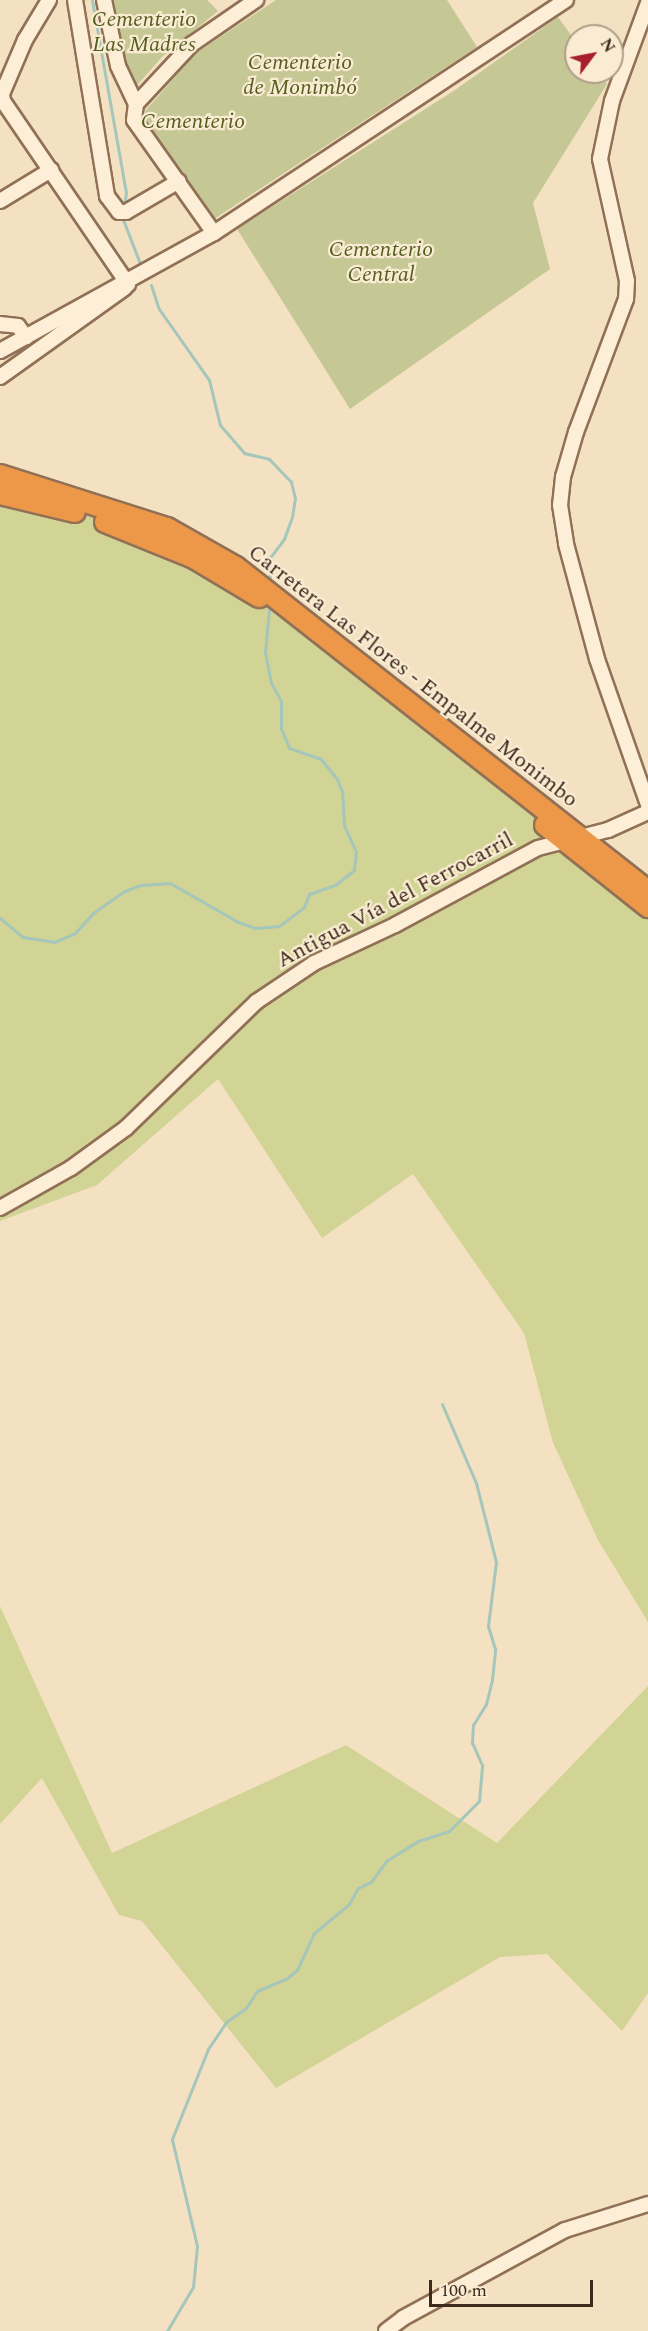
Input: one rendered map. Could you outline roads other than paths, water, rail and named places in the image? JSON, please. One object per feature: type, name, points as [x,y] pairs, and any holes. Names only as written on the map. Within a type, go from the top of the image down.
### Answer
[{"type":"highway","name":"Carretera Las Flores - Empalme Monimbo","points":[[0,474],[167,528],[236,567],[573,839],[648,908]]},
{"type":"highway","name":"Carretera Las Flores - Empalme Monimbo","points":[[0,494],[95,518],[151,539],[269,602],[573,839],[648,891]]},
{"type":"street","points":[[49,0],[2,94],[3,101],[128,284]]},
{"type":"street","points":[[75,0],[107,196],[119,212],[126,212],[179,182]]},
{"type":"street","points":[[104,0],[118,66],[136,104],[134,120],[214,233]]},
{"type":"street","points":[[136,104],[192,44],[256,0]]},
{"type":"street","points":[[0,351],[128,284],[214,233],[566,0]]},
{"type":"street","points":[[648,3],[612,101],[600,159],[627,281],[626,299],[576,432],[563,477],[560,505],[566,544],[597,659],[648,805]]},
{"type":"street","points":[[0,201],[51,170]]},
{"type":"street","points":[[0,377],[116,296],[128,284]]},
{"type":"street","points":[[0,324],[18,326],[26,337]]},
{"type":"street","name":"Antigua Vía del Ferrocarril","points":[[0,1208],[71,1168],[126,1128],[256,1002],[314,963],[395,925],[538,848],[573,839],[648,812]]},
{"type":"street","points":[[386,2331],[403,2318],[565,2230],[648,2204]]},
{"type":"waterway","points":[[92,0],[126,192],[124,208]]},
{"type":"waterway","points":[[122,217],[141,266]]},
{"type":"waterway","points":[[151,285],[159,309],[209,380],[220,425],[244,453],[269,459],[291,482],[295,498],[292,517],[284,539],[269,559],[270,577]]},
{"type":"waterway","points":[[0,918],[23,937],[54,942],[75,933],[93,913],[125,891],[141,885],[170,883],[238,922],[255,928],[279,926],[304,907],[309,894],[335,885],[354,870],[356,852],[344,825],[342,792],[337,779],[321,759],[289,748],[281,728],[281,701],[271,683],[265,652],[269,609]]},
{"type":"waterway","points":[[167,2331],[193,2287],[197,2246],[172,2139],[208,2049],[226,2022],[246,2008],[257,1991],[287,1978],[297,1970],[314,1933],[349,1904],[358,1888],[371,1882],[386,1861],[418,1841],[449,1831],[479,1801],[482,1765],[472,1743],[473,1725],[486,1704],[492,1680],[495,1649],[488,1626],[496,1562],[476,1483],[442,1404]]},
{"type":"park label","name":"Cementerio Las Madres","points":[[144,32]]},
{"type":"park label","name":"Cementerio de Monimbó","points":[[300,74]]},
{"type":"park label","name":"Cementerio","points":[[193,122]]},
{"type":"park label","name":"Cementerio Central","points":[[381,262]]}]
